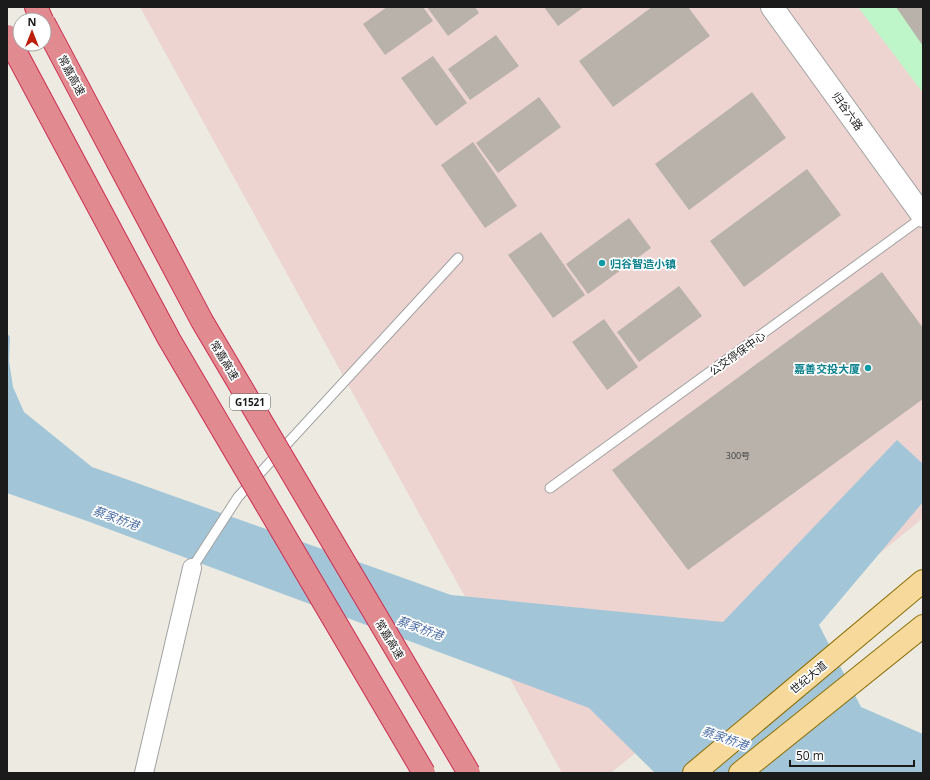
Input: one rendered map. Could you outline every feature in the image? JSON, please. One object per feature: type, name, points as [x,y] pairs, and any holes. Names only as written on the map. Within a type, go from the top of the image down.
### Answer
[{"type":"highway","points":[[7,36],[169,338],[424,773]]},
{"type":"highway","name":"常嘉高速","points":[[52,38],[202,321],[469,773]]},
{"type":"main road","name":"世纪大道","points":[[694,773],[873,622],[923,582]]},
{"type":"main road","points":[[740,773],[923,626]]},
{"type":"street","name":"归谷六路","points":[[772,7],[923,216]]},
{"type":"street","points":[[144,773],[192,568]]},
{"type":"lane","name":"公交停保中心","points":[[550,488],[923,216]]},
{"type":"lane","points":[[192,568],[238,497],[458,258]]},
{"type":"shaded area","name":"归谷智造小镇","points":[[140,7],[923,7],[923,518],[611,773],[562,773]]},
{"type":"green space","points":[[858,7],[923,7],[923,93]]},
{"type":"water","name":"蔡家桥港","points":[[7,333],[10,337],[9,361],[13,387],[24,412],[92,467],[451,595],[723,622],[897,440],[923,464],[923,502],[819,625],[861,707],[923,734],[923,773],[655,773],[589,708],[87,521],[7,493]]},
{"type":"building","points":[[387,7],[423,7],[433,21],[385,55],[363,24]]},
{"type":"building","points":[[427,7],[475,7],[479,13],[448,36]]},
{"type":"building","points":[[544,7],[584,7],[558,26]]},
{"type":"building","points":[[652,7],[688,7],[710,36],[613,107],[579,61]]},
{"type":"building","points":[[896,7],[923,7],[923,46]]},
{"type":"building","points":[[496,35],[519,66],[470,100],[448,69]]},
{"type":"building","points":[[433,56],[467,103],[436,126],[401,78]]},
{"type":"building","points":[[752,92],[786,138],[689,210],[655,164]]},
{"type":"building","points":[[539,97],[561,127],[498,173],[476,143]]},
{"type":"building","points":[[473,142],[517,206],[485,228],[441,165]]},
{"type":"building","points":[[807,169],[841,215],[744,287],[710,241]]},
{"type":"building","points":[[629,218],[651,248],[588,294],[566,264]]},
{"type":"building","points":[[541,232],[585,295],[553,318],[508,255]]},
{"type":"building","points":[[882,272],[923,328],[923,399],[688,570],[612,470]]},
{"type":"building","points":[[679,286],[702,316],[639,362],[617,332]]},
{"type":"building","points":[[604,319],[638,367],[607,390],[572,342]]},
{"type":"place","name":"归谷智造小镇","points":[[602,263]]},
{"type":"place","name":"嘉善交投大厦","points":[[868,368]]}]
